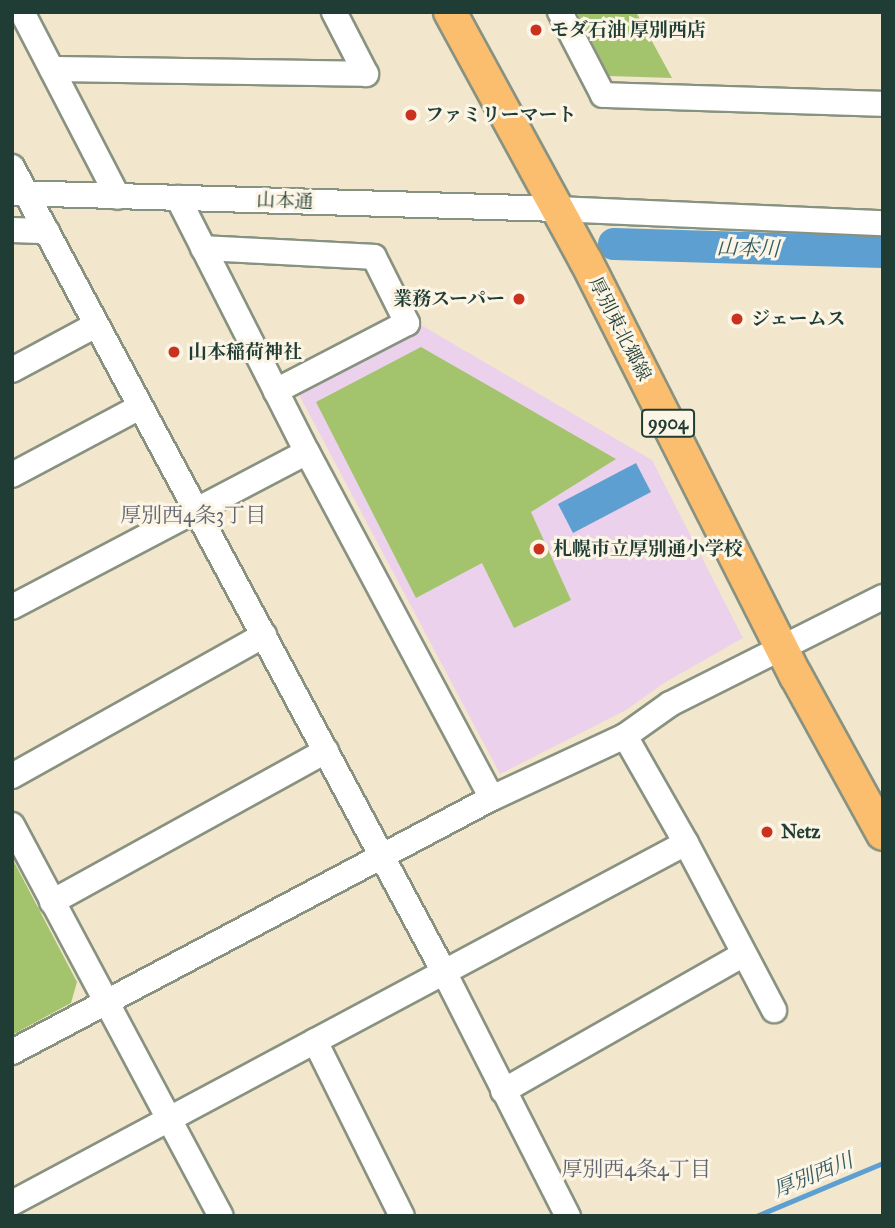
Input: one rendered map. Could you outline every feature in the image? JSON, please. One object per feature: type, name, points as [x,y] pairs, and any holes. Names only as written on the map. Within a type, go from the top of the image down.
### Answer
[{"type":"main road","name":"厚別東北郷線","points":[[450,12],[557,209],[781,646],[883,834]]},
{"type":"street","points":[[22,12],[118,197]]},
{"type":"street","points":[[52,69],[366,74],[334,12]]},
{"type":"street","points":[[560,12],[603,95],[883,104]]},
{"type":"street","points":[[12,167],[32,209],[444,972],[568,1216]]},
{"type":"street","name":"山本通","points":[[12,230],[32,209],[118,197],[190,223],[557,209],[883,223]]},
{"type":"street","points":[[190,223],[374,257],[407,323],[276,391]]},
{"type":"street","points":[[190,223],[307,452],[492,798]]},
{"type":"street","points":[[12,370],[96,325]]},
{"type":"street","points":[[12,475],[140,407]]},
{"type":"street","points":[[12,607],[307,452]]},
{"type":"street","points":[[12,1052],[492,798],[625,736],[670,704],[781,646],[883,597]]},
{"type":"street","points":[[12,776],[264,635]]},
{"type":"street","points":[[625,736],[774,1010]]},
{"type":"street","points":[[52,902],[326,751]]},
{"type":"street","points":[[12,825],[221,1216]]},
{"type":"street","points":[[12,1203],[686,844]]},
{"type":"street","points":[[503,1091],[744,954]]},
{"type":"street","points":[[315,1041],[402,1216]]},
{"type":"shaded area","name":"札幌市立厚別通小学校","points":[[421,325],[652,460],[743,638],[664,683],[626,710],[500,774],[297,391]]},
{"type":"green space","points":[[577,12],[636,12],[672,78],[609,76]]},
{"type":"green space","points":[[421,347],[616,459],[531,512],[571,600],[514,628],[482,563],[416,598],[316,402]]},
{"type":"green space","points":[[12,858],[77,982],[71,1003],[12,1035]]},
{"type":"water","points":[[636,463],[651,492],[573,533],[558,504]]},
{"type":"waterway","name":"山本川","points":[[614,244],[883,252]]},
{"type":"waterway","name":"厚別西川","points":[[756,1216],[883,1163]]},
{"type":"place","name":"モダ石油 厚別西店","points":[[536,30]]},
{"type":"place","name":"ファミリーマート","points":[[411,115]]},
{"type":"place","name":"業務スーパー","points":[[519,299]]},
{"type":"place","name":"ジェームス","points":[[737,319]]},
{"type":"place","name":"山本稲荷神社","points":[[174,352]]},
{"type":"place","name":"札幌市立厚別通小学校","points":[[539,549]]},
{"type":"place","name":"Netz","points":[[767,832]]},
{"type":"district","name":"厚別西4条3丁目","points":[[193,515]]},
{"type":"district","name":"厚別西4条4丁目","points":[[636,1169]]}]
